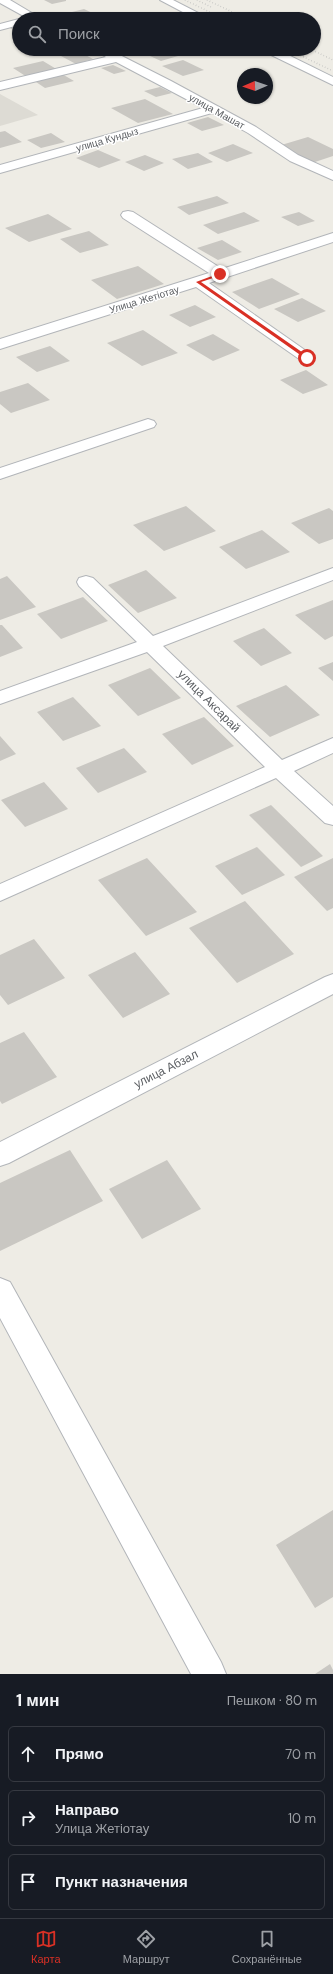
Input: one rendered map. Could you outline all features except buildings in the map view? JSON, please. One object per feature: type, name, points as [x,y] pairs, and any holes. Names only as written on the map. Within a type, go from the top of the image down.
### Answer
[{"type":"street","points":[[2,0],[22,12]]},
{"type":"street","points":[[165,0],[190,12]]},
{"type":"street","points":[[0,27],[12,24]]},
{"type":"street","name":"улица Машат","points":[[113,56],[252,130],[294,158],[333,176]]},
{"type":"street","points":[[281,56],[333,81]]},
{"type":"street","points":[[0,86],[117,58]]},
{"type":"street","name":"улица Кундыз","points":[[0,169],[213,109]]},
{"type":"street","points":[[128,215],[220,274]]},
{"type":"street","name":"Улица Жетіотау","points":[[0,344],[198,282],[333,237]]},
{"type":"street","points":[[198,282],[307,358]]},
{"type":"street","points":[[0,474],[148,424]]},
{"type":"street","points":[[0,698],[151,644],[333,574]]},
{"type":"street","name":"улица Аксарай","points":[[86,582],[279,769],[333,818]]},
{"type":"street","points":[[0,893],[333,745]]},
{"type":"street","name":"улица Абзал","points":[[0,1155],[333,983]]},
{"type":"street","points":[[0,1291],[209,1674]]},
{"type":"shaded area","points":[[0,94],[38,115],[0,126]]},
{"type":"railway","points":[[185,0],[210,12]]},
{"type":"railway","points":[[197,0],[211,7]]},
{"type":"railway","points":[[207,0],[232,12]]},
{"type":"railway","points":[[321,54],[333,60]]},
{"type":"railway","points":[[302,56],[333,71]]},
{"type":"route","points":[[220,274],[198,282],[307,358]]}]
